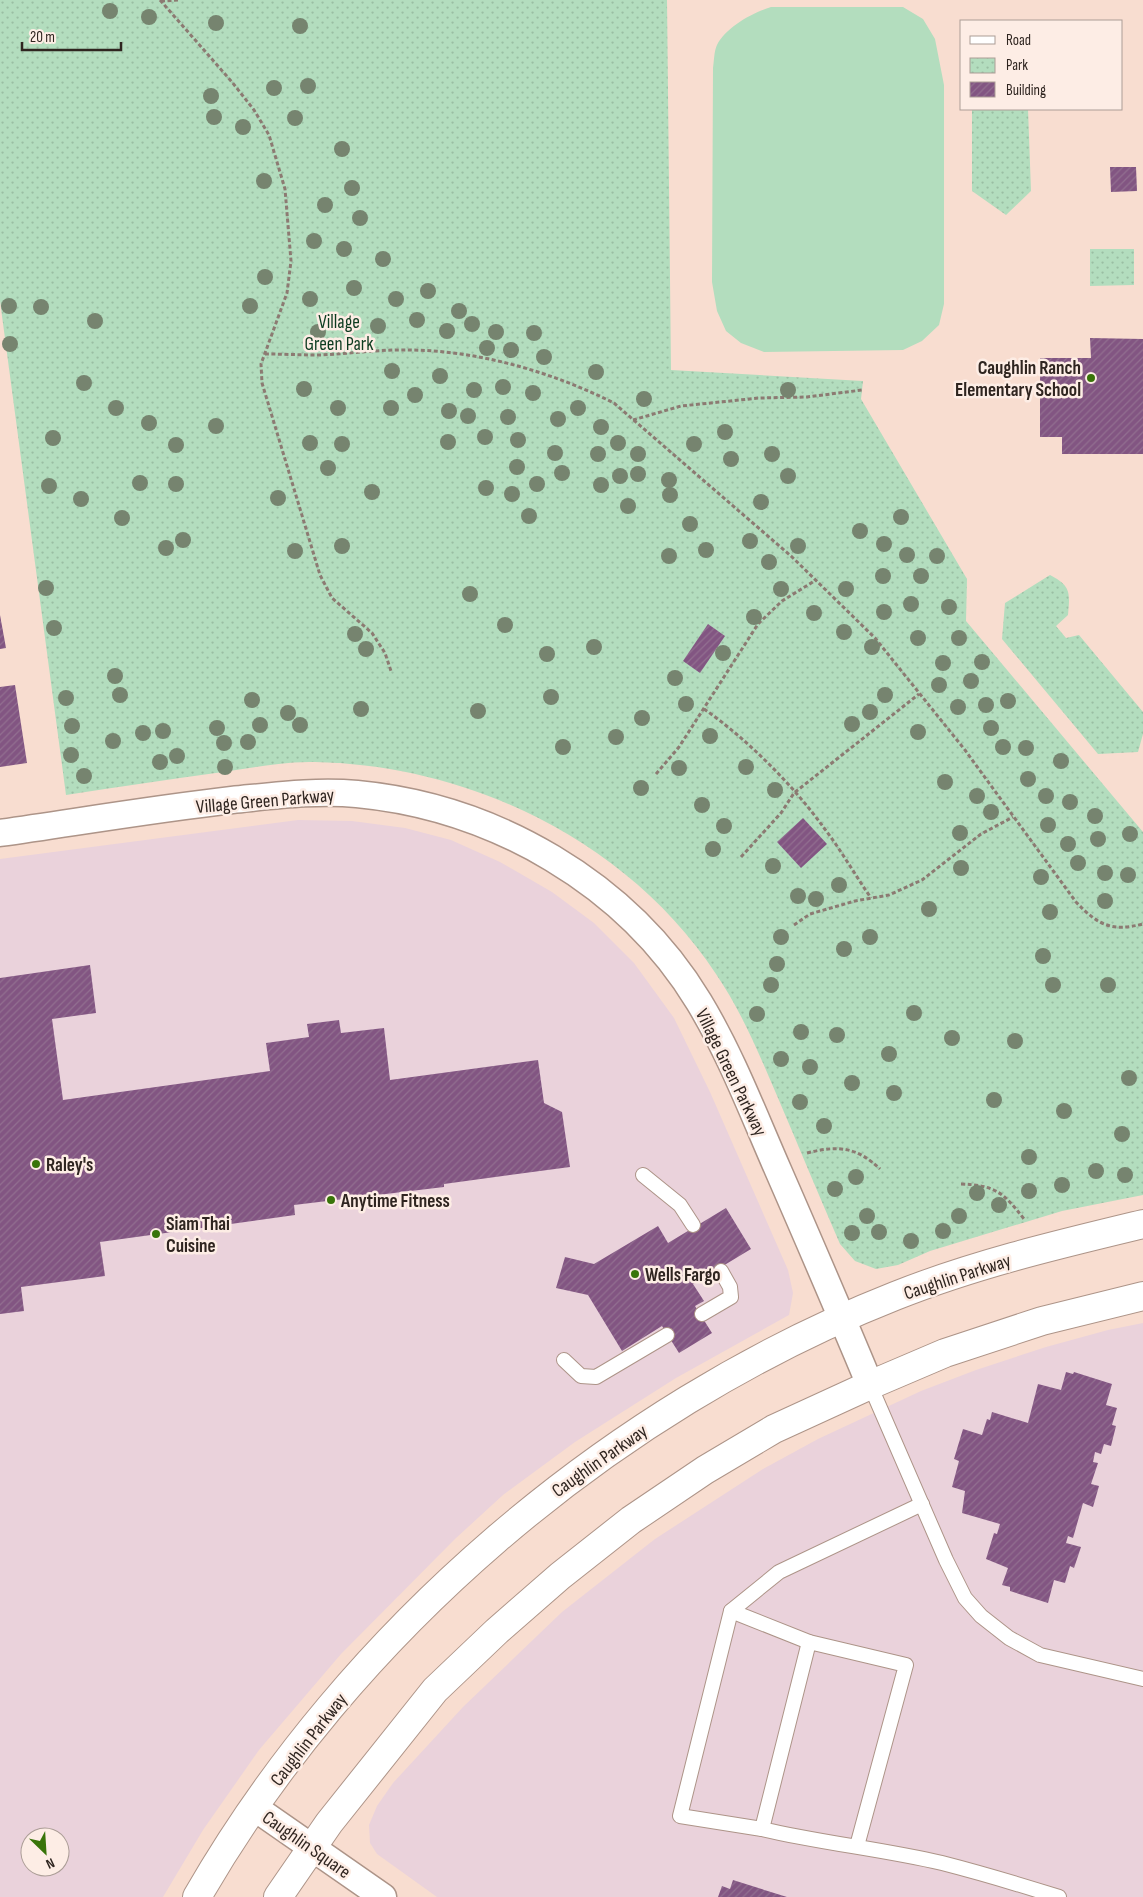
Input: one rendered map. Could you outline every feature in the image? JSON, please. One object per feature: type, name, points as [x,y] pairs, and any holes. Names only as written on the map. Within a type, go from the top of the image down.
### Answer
[{"type":"street","name":"Village Green Parkway","points":[[0,833],[297,793],[356,794],[422,804],[487,825],[548,855],[602,893],[656,943],[698,1000],[732,1064],[870,1385]]},
{"type":"street","name":"Caughlin Parkway","points":[[198,1897],[219,1860],[282,1770],[335,1703],[400,1630],[534,1507],[622,1441],[693,1397],[793,1341],[896,1296],[975,1269],[1058,1244],[1143,1224]]},
{"type":"street","points":[[278,1897],[312,1847],[381,1756],[435,1690],[497,1631],[560,1576],[631,1520],[705,1470],[774,1429],[870,1385],[945,1353],[1033,1324],[1143,1296]]},
{"type":"street","name":"Caughlin Square","points":[[255,1808],[383,1897]]},
{"type":"lane","points":[[643,1176],[680,1205],[693,1225]]},
{"type":"lane","points":[[702,1314],[731,1297],[730,1287],[721,1271]]},
{"type":"lane","points":[[564,1360],[581,1376],[596,1378],[667,1336]]},
{"type":"lane","points":[[870,1385],[965,1598],[981,1616],[1009,1638],[1040,1655],[1089,1667],[1109,1669],[1143,1679]]},
{"type":"lane","points":[[922,1504],[779,1572],[731,1611],[680,1816],[857,1846],[941,1863],[1060,1897]]},
{"type":"lane","points":[[731,1611],[809,1642],[906,1665],[857,1846]]},
{"type":"lane","points":[[762,1829],[809,1642]]},
{"type":"path","points":[[160,1],[180,0]]},
{"type":"path","points":[[160,1],[232,82],[254,110],[269,134],[286,189],[292,261],[286,293],[260,364],[262,383],[320,575],[332,598],[372,633],[385,653],[391,671]]},
{"type":"path","points":[[265,354],[318,355],[403,350],[459,355],[522,367],[582,388],[614,403],[816,580],[875,638],[966,750],[1076,902],[1094,921],[1118,928],[1143,924]]},
{"type":"path","points":[[633,420],[681,406],[759,398],[807,397],[862,390]]},
{"type":"path","points":[[656,774],[679,747],[758,624],[782,601],[816,580]]},
{"type":"path","points":[[741,857],[781,813],[794,793],[919,694]]},
{"type":"path","points":[[703,709],[730,727],[794,793],[824,827],[871,898]]},
{"type":"path","points":[[794,924],[810,914],[889,895],[922,880],[981,834],[1013,817]]},
{"type":"path","points":[[807,1153],[826,1148],[848,1149],[867,1156],[880,1169]]},
{"type":"path","points":[[961,1184],[992,1188],[1008,1197],[1024,1219]]},
{"type":"shaded area","points":[[298,820],[352,821],[405,828],[451,840],[500,862],[552,892],[594,923],[634,963],[674,1018],[710,1092],[788,1270],[793,1293],[789,1315],[676,1378],[575,1442],[503,1495],[455,1539],[341,1654],[259,1750],[203,1830],[163,1897],[0,1897],[0,859]]},
{"type":"shaded area","points":[[1143,1323],[1143,1897],[437,1897],[377,1854],[370,1843],[369,1825],[377,1806],[393,1783],[463,1707],[562,1612],[655,1539],[763,1469],[818,1439],[921,1391],[976,1370],[1046,1347],[1108,1330]]},
{"type":"green space","name":"Village Green Park","points":[[0,0],[667,0],[671,370],[863,381],[861,399],[967,579],[966,621],[1143,832],[1143,1195],[1062,1211],[930,1251],[898,1265],[876,1269],[855,1261],[840,1244],[757,1050],[734,1004],[716,974],[680,927],[639,886],[592,850],[541,820],[487,796],[431,778],[373,767],[315,762],[269,765],[66,795],[0,301]]},
{"type":"green space","points":[[771,7],[903,7],[923,19],[935,39],[944,85],[944,304],[939,325],[922,341],[903,350],[764,352],[741,343],[726,331],[717,311],[712,282],[713,68],[715,53],[721,38],[733,27],[748,17]]},
{"type":"green space","points":[[972,110],[1028,110],[1031,191],[1006,215],[972,191]]},
{"type":"green space","points":[[1090,249],[1134,249],[1134,285],[1090,286]]},
{"type":"green space","points":[[1050,575],[1065,586],[1069,595],[1068,615],[1056,626],[1066,638],[1079,635],[1143,712],[1143,734],[1138,752],[1098,754],[1002,639],[1005,603]]},
{"type":"building","points":[[1110,167],[1136,167],[1137,191],[1111,192]]},
{"type":"building","name":"Caughlin Ranch Elementary School","points":[[1090,338],[1143,339],[1143,454],[1062,454],[1062,437],[1040,437],[1040,358],[1091,358]]},
{"type":"building","points":[[0,615],[6,648],[0,649]]},
{"type":"building","points":[[708,624],[725,636],[700,673],[683,661]]},
{"type":"building","points":[[15,685],[27,763],[0,767],[0,687]]},
{"type":"building","points":[[803,818],[827,844],[801,868],[777,842]]},
{"type":"building","points":[[90,965],[96,1013],[52,1019],[63,1100],[270,1071],[266,1043],[309,1037],[307,1024],[339,1020],[341,1033],[384,1028],[390,1080],[538,1060],[544,1103],[562,1112],[570,1167],[444,1184],[444,1187],[294,1205],[295,1215],[100,1242],[105,1276],[21,1287],[24,1311],[0,1314],[0,978]]},
{"type":"building","name":"Wells Fargo","points":[[726,1208],[751,1249],[693,1284],[704,1301],[695,1306],[712,1333],[679,1353],[662,1326],[622,1351],[588,1295],[556,1288],[565,1257],[594,1264],[658,1226],[668,1243]]},
{"type":"building","points":[[1066,1372],[1073,1374],[1074,1372],[1112,1384],[1106,1405],[1117,1408],[1112,1425],[1116,1426],[1111,1446],[1104,1444],[1101,1454],[1095,1452],[1093,1462],[1098,1463],[1091,1484],[1099,1486],[1093,1507],[1083,1503],[1073,1538],[1068,1536],[1066,1543],[1081,1547],[1074,1568],[1070,1566],[1065,1583],[1054,1580],[1048,1603],[1010,1591],[1010,1587],[1002,1585],[1008,1568],[986,1559],[994,1533],[997,1534],[1000,1524],[962,1513],[965,1491],[952,1487],[959,1461],[954,1459],[963,1429],[982,1435],[987,1419],[990,1420],[992,1412],[1028,1423],[1038,1384],[1061,1390]]},
{"type":"building","points":[[733,1880],[787,1897],[718,1897],[722,1886],[730,1889]]},
{"type":"place","name":"Caughlin Ranch Elementary School","points":[[1091,378]]},
{"type":"place","name":"Raley's","points":[[36,1164]]},
{"type":"place","name":"Anytime Fitness","points":[[331,1200]]},
{"type":"place","name":"Siam Thai Cuisine","points":[[156,1234]]},
{"type":"place","name":"Wells Fargo","points":[[635,1274]]}]
